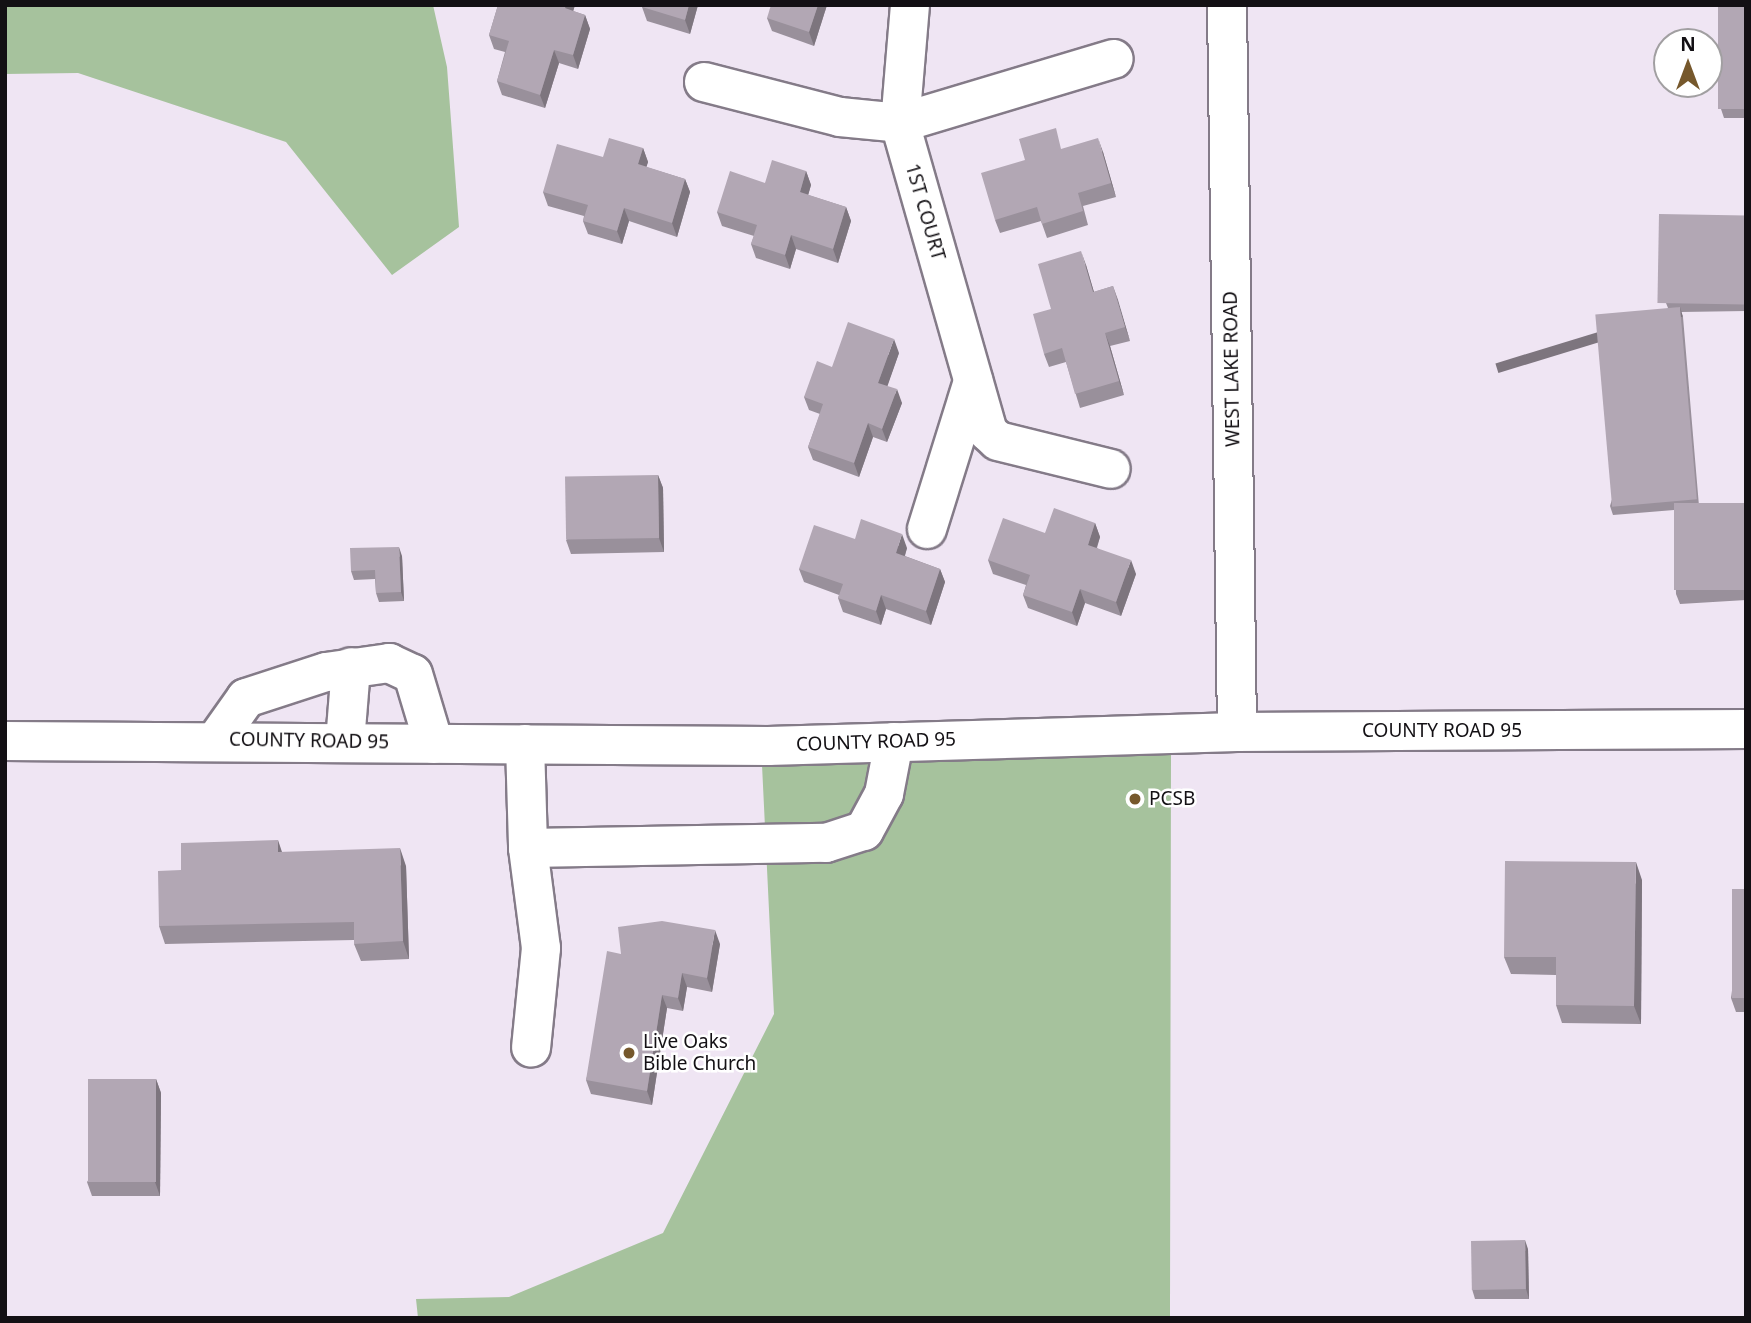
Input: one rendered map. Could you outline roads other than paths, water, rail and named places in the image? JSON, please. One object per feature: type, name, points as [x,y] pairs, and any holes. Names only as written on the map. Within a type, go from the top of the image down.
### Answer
[{"type":"street","name":"1ST COURT","points":[[910,5],[900,123],[978,398]]},
{"type":"street","name":"WEST LAKE ROAD","points":[[1227,5],[1237,732]]},
{"type":"street","points":[[704,82],[840,117],[900,123],[1114,59]]},
{"type":"street","points":[[978,398],[988,432],[998,441],[1111,469]]},
{"type":"street","points":[[927,529],[978,398]]},
{"type":"street","points":[[217,739],[246,698],[351,667],[389,663],[413,674],[434,744]]},
{"type":"street","points":[[345,742],[351,667]]},
{"type":"street","name":"COUNTY ROAD 95","points":[[5,741],[217,739],[434,744],[894,742],[1237,732],[1746,729]]},
{"type":"street","points":[[528,848],[826,843],[864,831],[884,794],[894,742]]},
{"type":"street","points":[[525,744],[528,848],[541,948],[531,1048]]},
{"type":"place","name":"PCSB","points":[[1135,799]]},
{"type":"place","name":"Live Oaks Bible Church","points":[[629,1053]]}]
